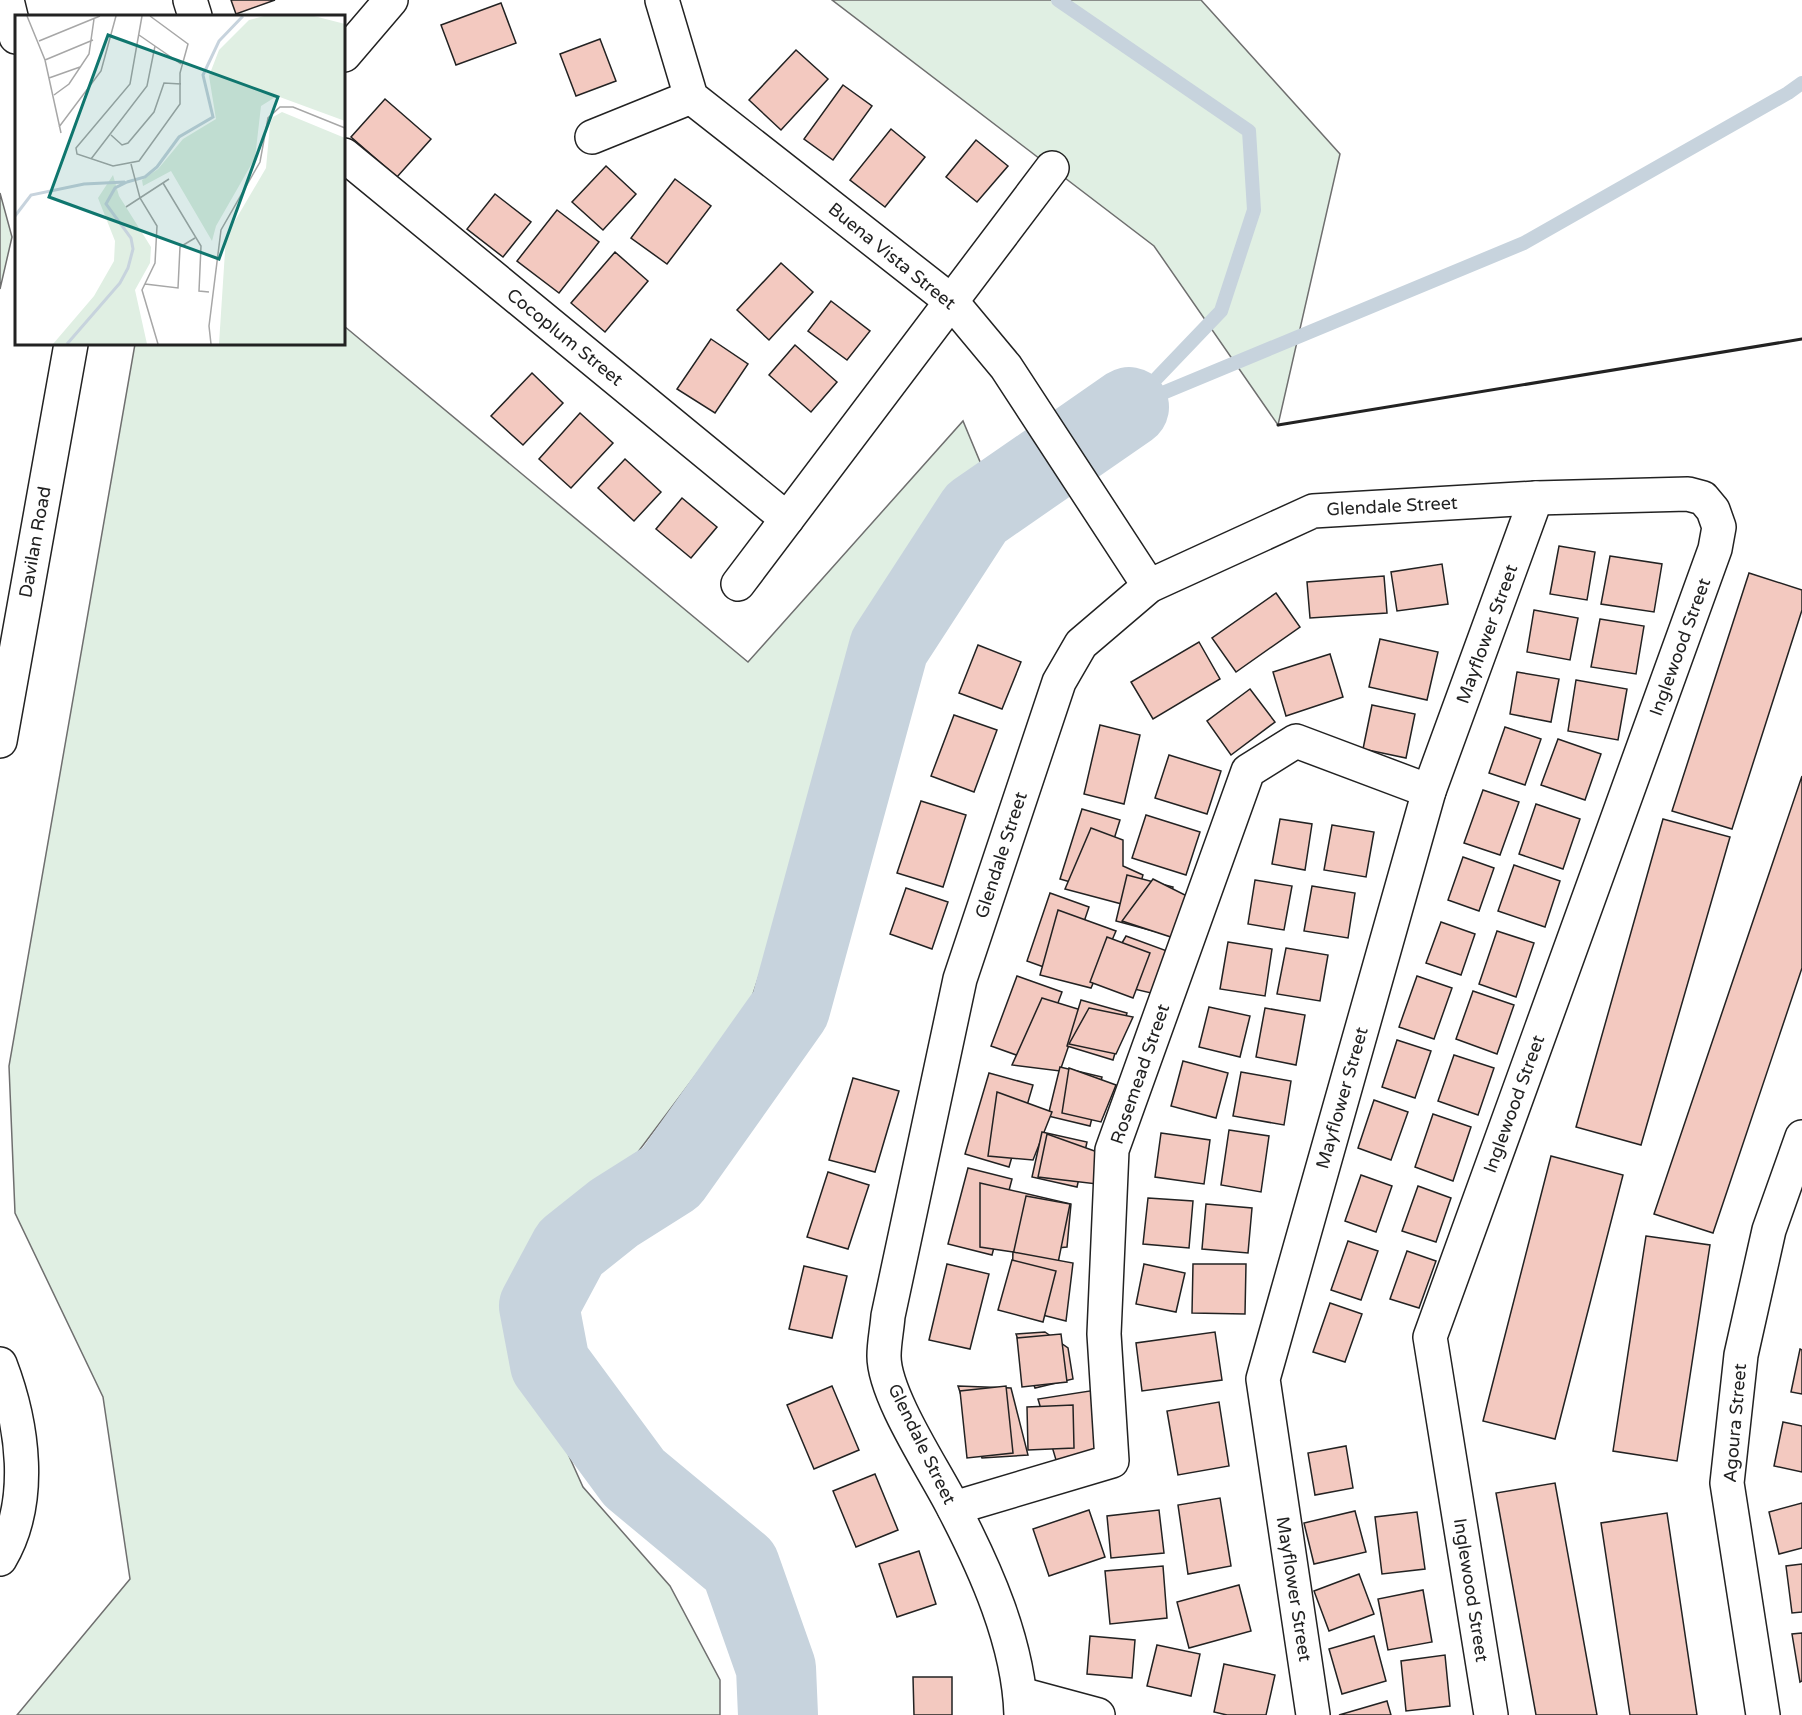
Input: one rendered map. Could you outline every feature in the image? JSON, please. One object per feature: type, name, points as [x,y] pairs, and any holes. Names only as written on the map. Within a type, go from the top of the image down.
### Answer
[{"type":"street","points":[[7,0],[15,33]]},
{"type":"street","points":[[190,0],[195,15]]},
{"type":"street","points":[[345,54],[391,0]]},
{"type":"street","points":[[592,136],[691,97],[662,0]]},
{"type":"street","name":"Buena Vista Street","points":[[691,97],[951,301],[1006,367],[1149,586]]},
{"type":"street","name":"Cocoplum Street","points":[[345,156],[787,519]]},
{"type":"street","points":[[738,584],[1052,168]]},
{"type":"street","name":"Davilan Road","points":[[0,741],[71,345]]},
{"type":"street","name":"Glendale Street","points":[[1020,1705],[1001,1610],[954,1508],[893,1394],[884,1358],[891,1304],[960,980],[1059,682],[1081,644],[1149,586],[1313,511],[1536,498],[1688,494],[1703,498],[1713,510]]},
{"type":"street","name":"Mayflower Street","points":[[1313,1715],[1263,1379],[1429,791],[1536,498]]},
{"type":"street","name":"Inglewood Street","points":[[1491,1715],[1430,1337],[1715,549],[1719,526],[1713,510]]},
{"type":"street","name":"Rosemead Street","points":[[954,1508],[1112,1461],[1104,1334],[1112,1150],[1248,771],[1296,741],[1429,791]]},
{"type":"street","name":"Agoura Street","points":[[1763,1715],[1728,1483],[1744,1344],[1769,1230],[1802,1137]]},
{"type":"street","points":[[0,1364],[20,1435],[22,1486],[9,1543],[0,1559]]},
{"type":"street","points":[[1020,1705],[1098,1715]]},
{"type":"green space","points":[[832,0],[1201,0],[1340,154],[1278,425],[1154,246]]},
{"type":"green space","points":[[0,193],[12,237],[0,289]]},
{"type":"green space","points":[[345,327],[748,662],[963,421],[988,481],[873,635],[750,1003],[638,1152],[547,1224],[502,1307],[583,1487],[670,1586],[720,1680],[720,1715],[17,1715],[130,1579],[103,1397],[15,1213],[9,1066],[135,345],[345,345]]},
{"type":"building","points":[[231,0],[275,0],[236,14]]},
{"type":"building","points":[[501,3],[516,43],[456,65],[441,25]]},
{"type":"building","points":[[600,39],[616,81],[576,96],[560,54]]},
{"type":"building","points":[[796,50],[828,79],[781,130],[749,100]]},
{"type":"building","points":[[843,85],[872,106],[833,160],[804,139]]},
{"type":"building","points":[[385,99],[431,139],[397,177],[351,137]]},
{"type":"building","points":[[891,129],[925,157],[885,207],[850,180]]},
{"type":"building","points":[[976,140],[1008,166],[977,202],[946,177]]},
{"type":"building","points":[[606,166],[636,194],[603,230],[572,202]]},
{"type":"building","points":[[675,179],[711,206],[667,264],[631,238]]},
{"type":"building","points":[[495,194],[531,222],[503,257],[467,229]]},
{"type":"building","points":[[557,210],[599,242],[559,293],[517,261]]},
{"type":"building","points":[[615,252],[648,281],[605,332],[571,303]]},
{"type":"building","points":[[781,263],[813,292],[769,340],[737,310]]},
{"type":"building","points":[[831,301],[870,331],[847,360],[808,331]]},
{"type":"building","points":[[711,339],[748,364],[715,413],[677,389]]},
{"type":"building","points":[[795,345],[837,382],[811,412],[769,375]]},
{"type":"building","points":[[532,373],[563,403],[523,445],[491,416]]},
{"type":"building","points":[[580,413],[613,443],[571,488],[539,459]]},
{"type":"building","points":[[625,459],[661,492],[634,521],[598,488]]},
{"type":"building","points":[[682,498],[717,527],[691,558],[656,529]]},
{"type":"building","points":[[1559,546],[1595,552],[1587,600],[1550,594]]},
{"type":"building","points":[[1610,556],[1662,564],[1654,612],[1601,604]]},
{"type":"building","points":[[1442,564],[1448,604],[1397,611],[1391,572]]},
{"type":"building","points":[[1749,573],[1802,590],[1802,610],[1732,829],[1672,811]]},
{"type":"building","points":[[1384,576],[1387,613],[1310,618],[1307,582]]},
{"type":"building","points":[[1276,593],[1300,627],[1236,672],[1212,638]]},
{"type":"building","points":[[1534,610],[1578,618],[1570,660],[1527,652]]},
{"type":"building","points":[[1600,619],[1644,626],[1636,674],[1591,667]]},
{"type":"building","points":[[1380,639],[1438,652],[1427,700],[1369,687]]},
{"type":"building","points":[[1199,642],[1220,679],[1153,719],[1131,682]]},
{"type":"building","points":[[978,645],[1021,662],[1002,709],[959,693]]},
{"type":"building","points":[[1330,654],[1343,697],[1286,716],[1273,672]]},
{"type":"building","points":[[1517,672],[1559,679],[1551,722],[1510,714]]},
{"type":"building","points":[[1576,680],[1627,689],[1618,740],[1568,731]]},
{"type":"building","points":[[1250,689],[1275,722],[1231,755],[1207,721]]},
{"type":"building","points":[[1372,705],[1415,714],[1406,758],[1363,749]]},
{"type":"building","points":[[954,715],[997,730],[974,792],[931,776]]},
{"type":"building","points":[[1100,725],[1140,735],[1124,804],[1084,794]]},
{"type":"building","points":[[1505,727],[1541,739],[1525,785],[1489,773]]},
{"type":"building","points":[[1558,739],[1601,754],[1585,800],[1541,785]]},
{"type":"building","points":[[1169,755],[1221,771],[1207,814],[1155,798]]},
{"type":"building","points":[[1802,776],[1802,968],[1713,1233],[1654,1214]]},
{"type":"building","points":[[1483,790],[1519,802],[1500,855],[1464,843]]},
{"type":"building","points":[[921,801],[966,815],[943,887],[897,873]]},
{"type":"building","points":[[1536,804],[1580,819],[1563,869],[1519,854]]},
{"type":"building","points":[[1082,809],[1120,820],[1098,890],[1060,879]]},
{"type":"building","points":[[1146,815],[1200,832],[1186,875],[1132,858]]},
{"type":"building","points":[[1280,819],[1312,824],[1305,870],[1272,864]]},
{"type":"building","points":[[1663,819],[1730,837],[1641,1145],[1576,1127]]},
{"type":"building","points":[[1332,825],[1374,832],[1366,877],[1324,870]]},
{"type":"building","points":[[1091,828],[1123,840],[1123,866],[1143,875],[1133,907],[1065,889]]},
{"type":"building","points":[[1463,857],[1494,868],[1479,911],[1448,900]]},
{"type":"building","points":[[1514,865],[1560,881],[1545,927],[1498,911]]},
{"type":"building","points":[[1127,875],[1173,887],[1161,933],[1116,921]]},
{"type":"building","points":[[1153,879],[1201,903],[1177,939],[1122,921]]},
{"type":"building","points":[[1255,880],[1292,886],[1284,930],[1248,924]]},
{"type":"building","points":[[1312,886],[1355,893],[1348,938],[1304,931]]},
{"type":"building","points":[[906,888],[948,902],[932,949],[890,934]]},
{"type":"building","points":[[1050,893],[1089,907],[1066,975],[1027,961]]},
{"type":"building","points":[[1058,910],[1116,931],[1091,988],[1040,975]]},
{"type":"building","points":[[1441,922],[1475,934],[1461,975],[1426,963]]},
{"type":"building","points":[[1497,931],[1534,943],[1516,997],[1479,984]]},
{"type":"building","points":[[1126,936],[1178,955],[1151,993],[1100,981]]},
{"type":"building","points":[[1107,937],[1150,953],[1133,998],[1090,982]]},
{"type":"building","points":[[1228,942],[1272,949],[1265,996],[1220,989]]},
{"type":"building","points":[[1286,948],[1328,955],[1320,1001],[1277,994]]},
{"type":"building","points":[[1017,976],[1062,992],[1036,1062],[991,1046]]},
{"type":"building","points":[[1417,976],[1452,988],[1434,1039],[1399,1027]]},
{"type":"building","points":[[1473,991],[1514,1005],[1497,1054],[1456,1039]]},
{"type":"building","points":[[1042,998],[1081,1010],[1060,1071],[1012,1065]]},
{"type":"building","points":[[1081,1000],[1127,1013],[1113,1060],[1067,1046]]},
{"type":"building","points":[[1209,1007],[1250,1016],[1240,1057],[1199,1047]]},
{"type":"building","points":[[1089,1008],[1133,1017],[1116,1054],[1069,1044]]},
{"type":"building","points":[[1265,1008],[1305,1015],[1296,1065],[1256,1057]]},
{"type":"building","points":[[1397,1040],[1431,1051],[1415,1098],[1382,1087]]},
{"type":"building","points":[[1454,1055],[1494,1068],[1478,1115],[1438,1101]]},
{"type":"building","points":[[1183,1061],[1228,1073],[1216,1118],[1171,1106]]},
{"type":"building","points":[[1060,1067],[1102,1077],[1090,1126],[1048,1116]]},
{"type":"building","points":[[1069,1068],[1116,1085],[1101,1122],[1062,1113]]},
{"type":"building","points":[[1241,1072],[1291,1081],[1284,1125],[1233,1116]]},
{"type":"building","points":[[989,1073],[1033,1085],[1009,1167],[965,1154]]},
{"type":"building","points":[[853,1078],[899,1091],[875,1172],[829,1160]]},
{"type":"building","points":[[997,1092],[1052,1112],[1033,1160],[988,1156]]},
{"type":"building","points":[[1374,1100],[1408,1112],[1391,1160],[1358,1148]]},
{"type":"building","points":[[1433,1114],[1471,1127],[1453,1181],[1415,1167]]},
{"type":"building","points":[[1229,1130],[1269,1136],[1261,1192],[1221,1185]]},
{"type":"building","points":[[1042,1132],[1087,1142],[1077,1187],[1032,1177]]},
{"type":"building","points":[[1161,1133],[1210,1140],[1204,1184],[1155,1177]]},
{"type":"building","points":[[1047,1134],[1103,1154],[1097,1184],[1038,1177]]},
{"type":"building","points":[[1551,1156],[1623,1175],[1555,1439],[1483,1421]]},
{"type":"building","points":[[968,1168],[1012,1179],[992,1255],[948,1244]]},
{"type":"building","points":[[828,1172],[869,1185],[848,1249],[807,1237]]},
{"type":"building","points":[[1361,1175],[1392,1186],[1376,1232],[1345,1221]]},
{"type":"building","points":[[980,1183],[1071,1204],[1067,1247],[1013,1252],[980,1247]]},
{"type":"building","points":[[1418,1186],[1451,1198],[1436,1242],[1402,1231]]},
{"type":"building","points":[[1026,1196],[1070,1204],[1058,1263],[1013,1255]]},
{"type":"building","points":[[1148,1198],[1193,1201],[1189,1248],[1143,1244]]},
{"type":"building","points":[[1206,1204],[1252,1208],[1248,1253],[1202,1249]]},
{"type":"building","points":[[1646,1236],[1710,1245],[1677,1461],[1613,1451]]},
{"type":"building","points":[[1348,1241],[1378,1251],[1361,1300],[1331,1290]]},
{"type":"building","points":[[1407,1251],[1436,1261],[1419,1308],[1390,1299]]},
{"type":"building","points":[[1013,1252],[1073,1263],[1066,1321],[1011,1307]]},
{"type":"building","points":[[1012,1260],[1056,1271],[1043,1322],[998,1310]]},
{"type":"building","points":[[947,1264],[989,1274],[970,1349],[929,1340]]},
{"type":"building","points":[[1144,1264],[1185,1273],[1176,1312],[1136,1304]]},
{"type":"building","points":[[1193,1264],[1246,1264],[1245,1314],[1192,1313]]},
{"type":"building","points":[[804,1266],[847,1276],[832,1338],[789,1329]]},
{"type":"building","points":[[1330,1303],[1362,1314],[1345,1362],[1313,1352]]},
{"type":"building","points":[[1045,1332],[1068,1348],[1073,1379],[1035,1388],[1016,1334]]},
{"type":"building","points":[[1215,1332],[1222,1380],[1142,1391],[1136,1343]]},
{"type":"building","points":[[1061,1334],[1067,1382],[1022,1387],[1017,1338]]},
{"type":"building","points":[[1800,1349],[1802,1350],[1802,1394],[1791,1392]]},
{"type":"building","points":[[832,1386],[859,1450],[814,1469],[787,1405]]},
{"type":"building","points":[[958,1386],[1011,1388],[1028,1455],[982,1458]]},
{"type":"building","points":[[1006,1386],[1013,1453],[967,1458],[960,1391]]},
{"type":"building","points":[[1096,1390],[1105,1450],[1056,1460],[1038,1399]]},
{"type":"building","points":[[1219,1402],[1229,1466],[1178,1475],[1167,1411]]},
{"type":"building","points":[[1073,1405],[1074,1448],[1028,1450],[1027,1407]]},
{"type":"building","points":[[1783,1422],[1802,1426],[1802,1472],[1774,1466]]},
{"type":"building","points":[[1346,1446],[1353,1488],[1315,1495],[1308,1453]]},
{"type":"building","points":[[875,1474],[898,1530],[856,1547],[833,1491]]},
{"type":"building","points":[[1555,1483],[1597,1715],[1536,1715],[1496,1493]]},
{"type":"building","points":[[1220,1498],[1231,1566],[1188,1574],[1178,1505]]},
{"type":"building","points":[[1802,1503],[1802,1548],[1779,1554],[1769,1512]]},
{"type":"building","points":[[1089,1510],[1105,1557],[1049,1576],[1033,1529]]},
{"type":"building","points":[[1159,1510],[1164,1553],[1111,1558],[1107,1516]]},
{"type":"building","points":[[1355,1511],[1366,1552],[1314,1564],[1304,1523]]},
{"type":"building","points":[[1417,1512],[1425,1569],[1382,1574],[1375,1517]]},
{"type":"building","points":[[1667,1513],[1697,1715],[1630,1715],[1601,1523]]},
{"type":"building","points":[[919,1551],[936,1604],[897,1617],[879,1564]]},
{"type":"building","points":[[1802,1564],[1802,1612],[1792,1613],[1786,1566]]},
{"type":"building","points":[[1163,1566],[1167,1618],[1110,1624],[1105,1571]]},
{"type":"building","points":[[1359,1574],[1374,1614],[1329,1631],[1314,1591]]},
{"type":"building","points":[[1239,1585],[1251,1631],[1189,1648],[1177,1602]]},
{"type":"building","points":[[1423,1590],[1432,1642],[1388,1650],[1378,1599]]},
{"type":"building","points":[[1802,1633],[1802,1681],[1800,1682],[1792,1634]]},
{"type":"building","points":[[1090,1636],[1135,1640],[1132,1678],[1087,1674]]},
{"type":"building","points":[[1374,1636],[1386,1681],[1342,1694],[1329,1649]]},
{"type":"building","points":[[1157,1645],[1200,1654],[1191,1696],[1147,1686]]},
{"type":"building","points":[[1445,1655],[1450,1706],[1406,1711],[1401,1661]]},
{"type":"building","points":[[1224,1664],[1275,1675],[1266,1715],[1227,1715],[1214,1712]]},
{"type":"building","points":[[913,1677],[952,1677],[952,1715],[914,1715]]},
{"type":"building","points":[[1387,1701],[1391,1715],[1339,1715]]},
{"type":"waterway","points":[[1058,0],[1249,131],[1254,210],[1221,311],[1133,403]]},
{"type":"waterway","points":[[1129,407],[1524,243],[1802,83]]},
{"type":"waterway","points":[[778,1715],[776,1668],[740,1566],[634,1478],[550,1364],[539,1306],[570,1248],[614,1213],[671,1177],[790,1009],[889,647],[976,513],[1129,407]]},
{"type":"wall","points":[[1278,425],[1802,339]]}]
